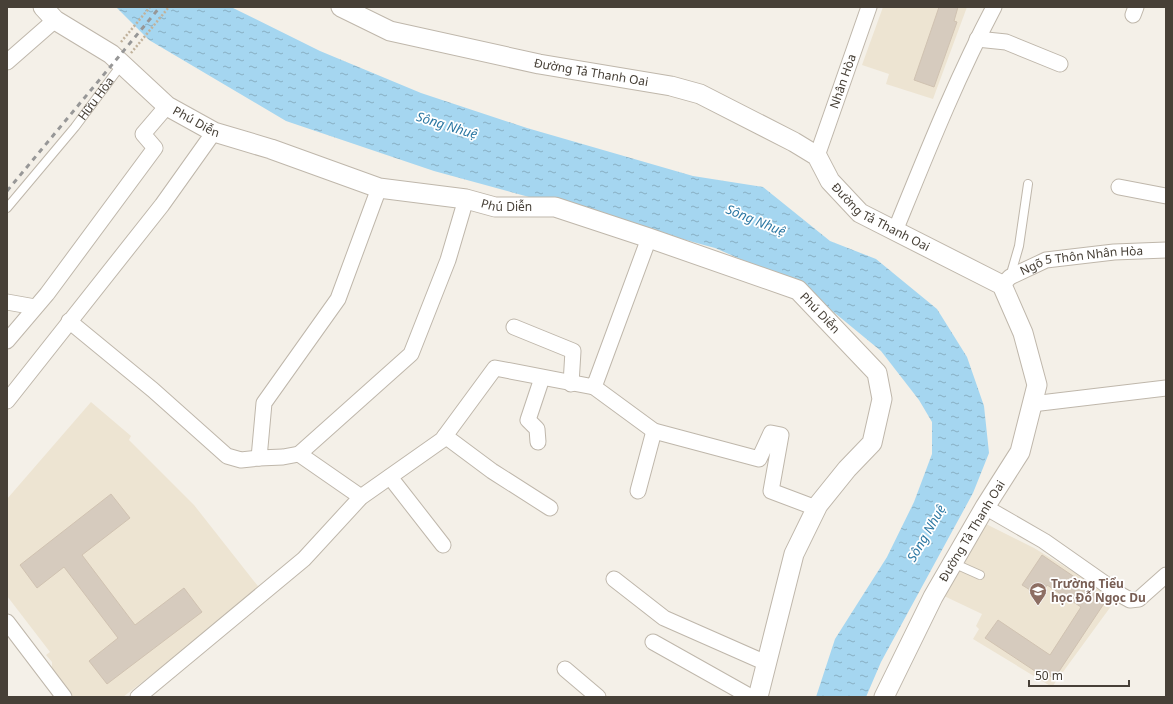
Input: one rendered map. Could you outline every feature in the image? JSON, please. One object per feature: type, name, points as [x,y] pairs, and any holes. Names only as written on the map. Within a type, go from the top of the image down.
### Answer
[{"type":"street","name":"Đường Tả Thanh Oai","points":[[341,7],[390,31],[539,64],[671,86],[700,94],[794,142],[817,156],[830,181],[860,213],[895,231],[1006,281],[1023,333],[1037,384],[1020,452],[985,507],[933,597],[884,697]]},
{"type":"street","name":"Nhân Hòa","points":[[817,156],[869,7]]},
{"type":"street","points":[[895,231],[940,120],[994,7]]},
{"type":"street","points":[[7,62],[49,14],[111,54],[126,59]]},
{"type":"street","points":[[978,39],[1006,42],[1060,64]]},
{"type":"street","name":"Phú Diễn","points":[[126,59],[167,106],[214,132],[271,149],[379,188],[466,199],[495,207],[555,207],[798,290],[877,373],[882,399],[872,443],[847,469],[816,508]]},
{"type":"street","points":[[7,341],[47,294],[155,148],[144,134],[167,106]]},
{"type":"street","points":[[7,400],[162,205],[214,132]]},
{"type":"street","points":[[1119,187],[1166,196]]},
{"type":"street","points":[[259,458],[264,403],[338,299],[379,188]]},
{"type":"street","points":[[69,321],[153,390],[221,452],[234,459],[241,460],[282,457],[299,454],[412,354],[448,260],[466,199]]},
{"type":"street","points":[[594,387],[649,238]]},
{"type":"street","name":"Ngõ 5 Thôn Nhân Hòa","points":[[1006,281],[1046,260],[1164,246]]},
{"type":"street","points":[[7,302],[35,307]]},
{"type":"street","points":[[514,327],[573,352],[571,384]]},
{"type":"street","points":[[138,697],[304,560],[361,497],[442,440],[495,368],[571,384],[594,387],[654,431],[759,459],[771,433],[781,435],[771,491],[816,508],[794,554],[758,697]]},
{"type":"street","points":[[538,442],[537,429],[528,420],[542,378]]},
{"type":"street","points":[[1032,404],[1166,388]]},
{"type":"street","points":[[638,491],[654,431]]},
{"type":"street","points":[[445,436],[492,471],[550,508]]},
{"type":"street","points":[[299,454],[361,497]]},
{"type":"street","points":[[390,477],[444,545]]},
{"type":"street","points":[[985,507],[1044,541],[1130,600],[1139,599],[1166,575]]},
{"type":"street","points":[[614,579],[664,618],[766,663]]},
{"type":"street","points":[[7,622],[64,697]]},
{"type":"street","points":[[653,642],[751,697]]},
{"type":"street","points":[[565,669],[598,697]]},
{"type":"lane","name":"Hữu Hòa","points":[[7,208],[75,126],[126,59]]},
{"type":"lane","points":[[1006,281],[1019,246],[1028,184]]},
{"type":"lane","points":[[953,563],[980,575]]},
{"type":"path","points":[[120,44],[150,7]]},
{"type":"path","points":[[126,59],[169,7]]},
{"type":"shaded area","points":[[883,7],[967,7],[933,99],[886,84],[889,74],[862,65]]},
{"type":"shaded area","points":[[91,402],[131,436],[129,440],[194,505],[261,590],[123,697],[71,697],[52,673],[52,662],[46,655],[50,652],[7,596],[7,499]]},
{"type":"shaded area","name":"Trường Tiểu học Đỗ Ngọc Du","points":[[986,524],[1034,548],[1117,598],[1052,687],[973,639],[979,629],[976,626],[982,614],[942,595]]},
{"type":"water","name":"Sông Nhuệ","points":[[116,7],[231,7],[320,51],[421,93],[527,128],[693,176],[763,187],[830,241],[876,259],[937,309],[967,357],[984,406],[989,453],[973,493],[881,662],[866,697],[816,697],[835,639],[887,557],[914,502],[932,454],[932,422],[919,400],[881,351],[802,286],[715,248],[434,171],[286,121],[149,40]]},
{"type":"building","points":[[939,7],[958,7],[954,21],[957,22],[934,87],[914,80]]},
{"type":"building","points":[[111,494],[130,518],[82,555],[135,625],[184,588],[202,612],[107,684],[89,661],[118,638],[64,567],[37,588],[20,565]]},
{"type":"building","points":[[1042,555],[1107,599],[1054,679],[1046,673],[1044,677],[985,638],[998,620],[1050,655],[1081,607],[1047,585],[1040,596],[1022,585]]},
{"type":"railway","points":[[7,191],[160,7]]},
{"type":"place","name":"Trường Tiểu học Đỗ Ngọc Du","points":[[1038,606]]}]
